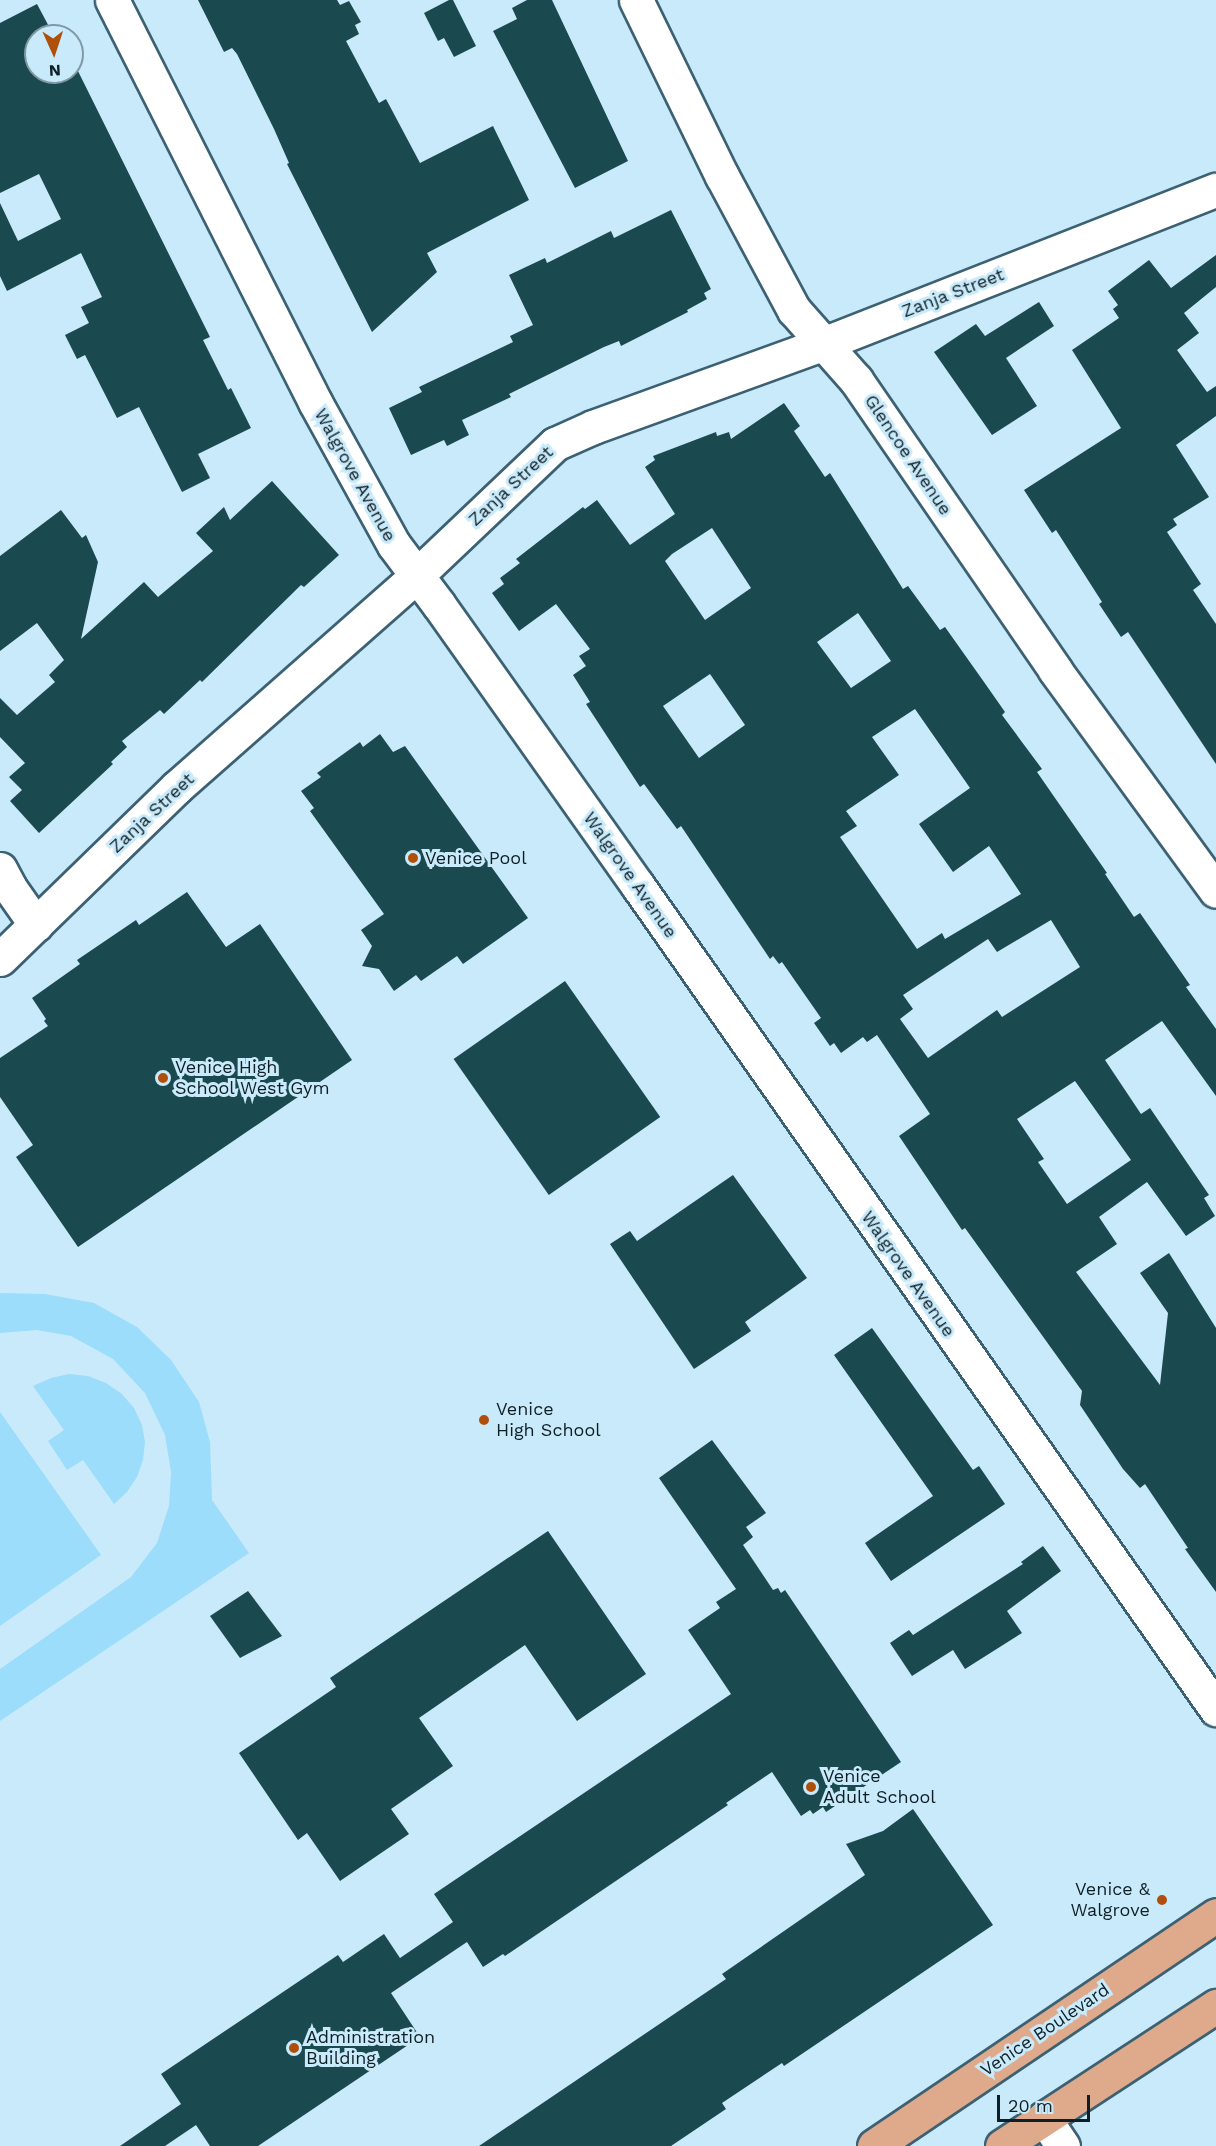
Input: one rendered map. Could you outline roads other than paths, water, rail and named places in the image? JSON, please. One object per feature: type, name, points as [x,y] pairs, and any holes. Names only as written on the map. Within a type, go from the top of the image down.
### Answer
[{"type":"main road","name":"Venice Boulevard","points":[[874,2146],[1216,1915]]},
{"type":"main road","points":[[1002,2146],[1216,2006]]},
{"type":"street","name":"Walgrove Avenue","points":[[112,0],[315,402],[394,546],[638,886],[1216,1709]]},
{"type":"street","name":"Glencoe Avenue","points":[[636,0],[722,176],[794,310],[856,380],[1055,670],[1216,891]]},
{"type":"street","name":"Zanja Street","points":[[0,959],[177,787],[416,576],[555,444],[593,427],[825,343],[1216,190]]},
{"type":"street","points":[[0,869],[10,888],[36,924]]},
{"type":"street","points":[[1044,2118],[1063,2146]]},
{"type":"place","name":"Venice Pool","points":[[413,858]]},
{"type":"place","name":"Venice High School West Gym","points":[[163,1078]]},
{"type":"place","name":"Venice High School","points":[[484,1420]]},
{"type":"place","name":"Venice Adult School","points":[[811,1787]]},
{"type":"place","name":"Venice & Walgrove","points":[[1162,1900]]},
{"type":"place","name":"Administration Building","points":[[294,2048]]}]
